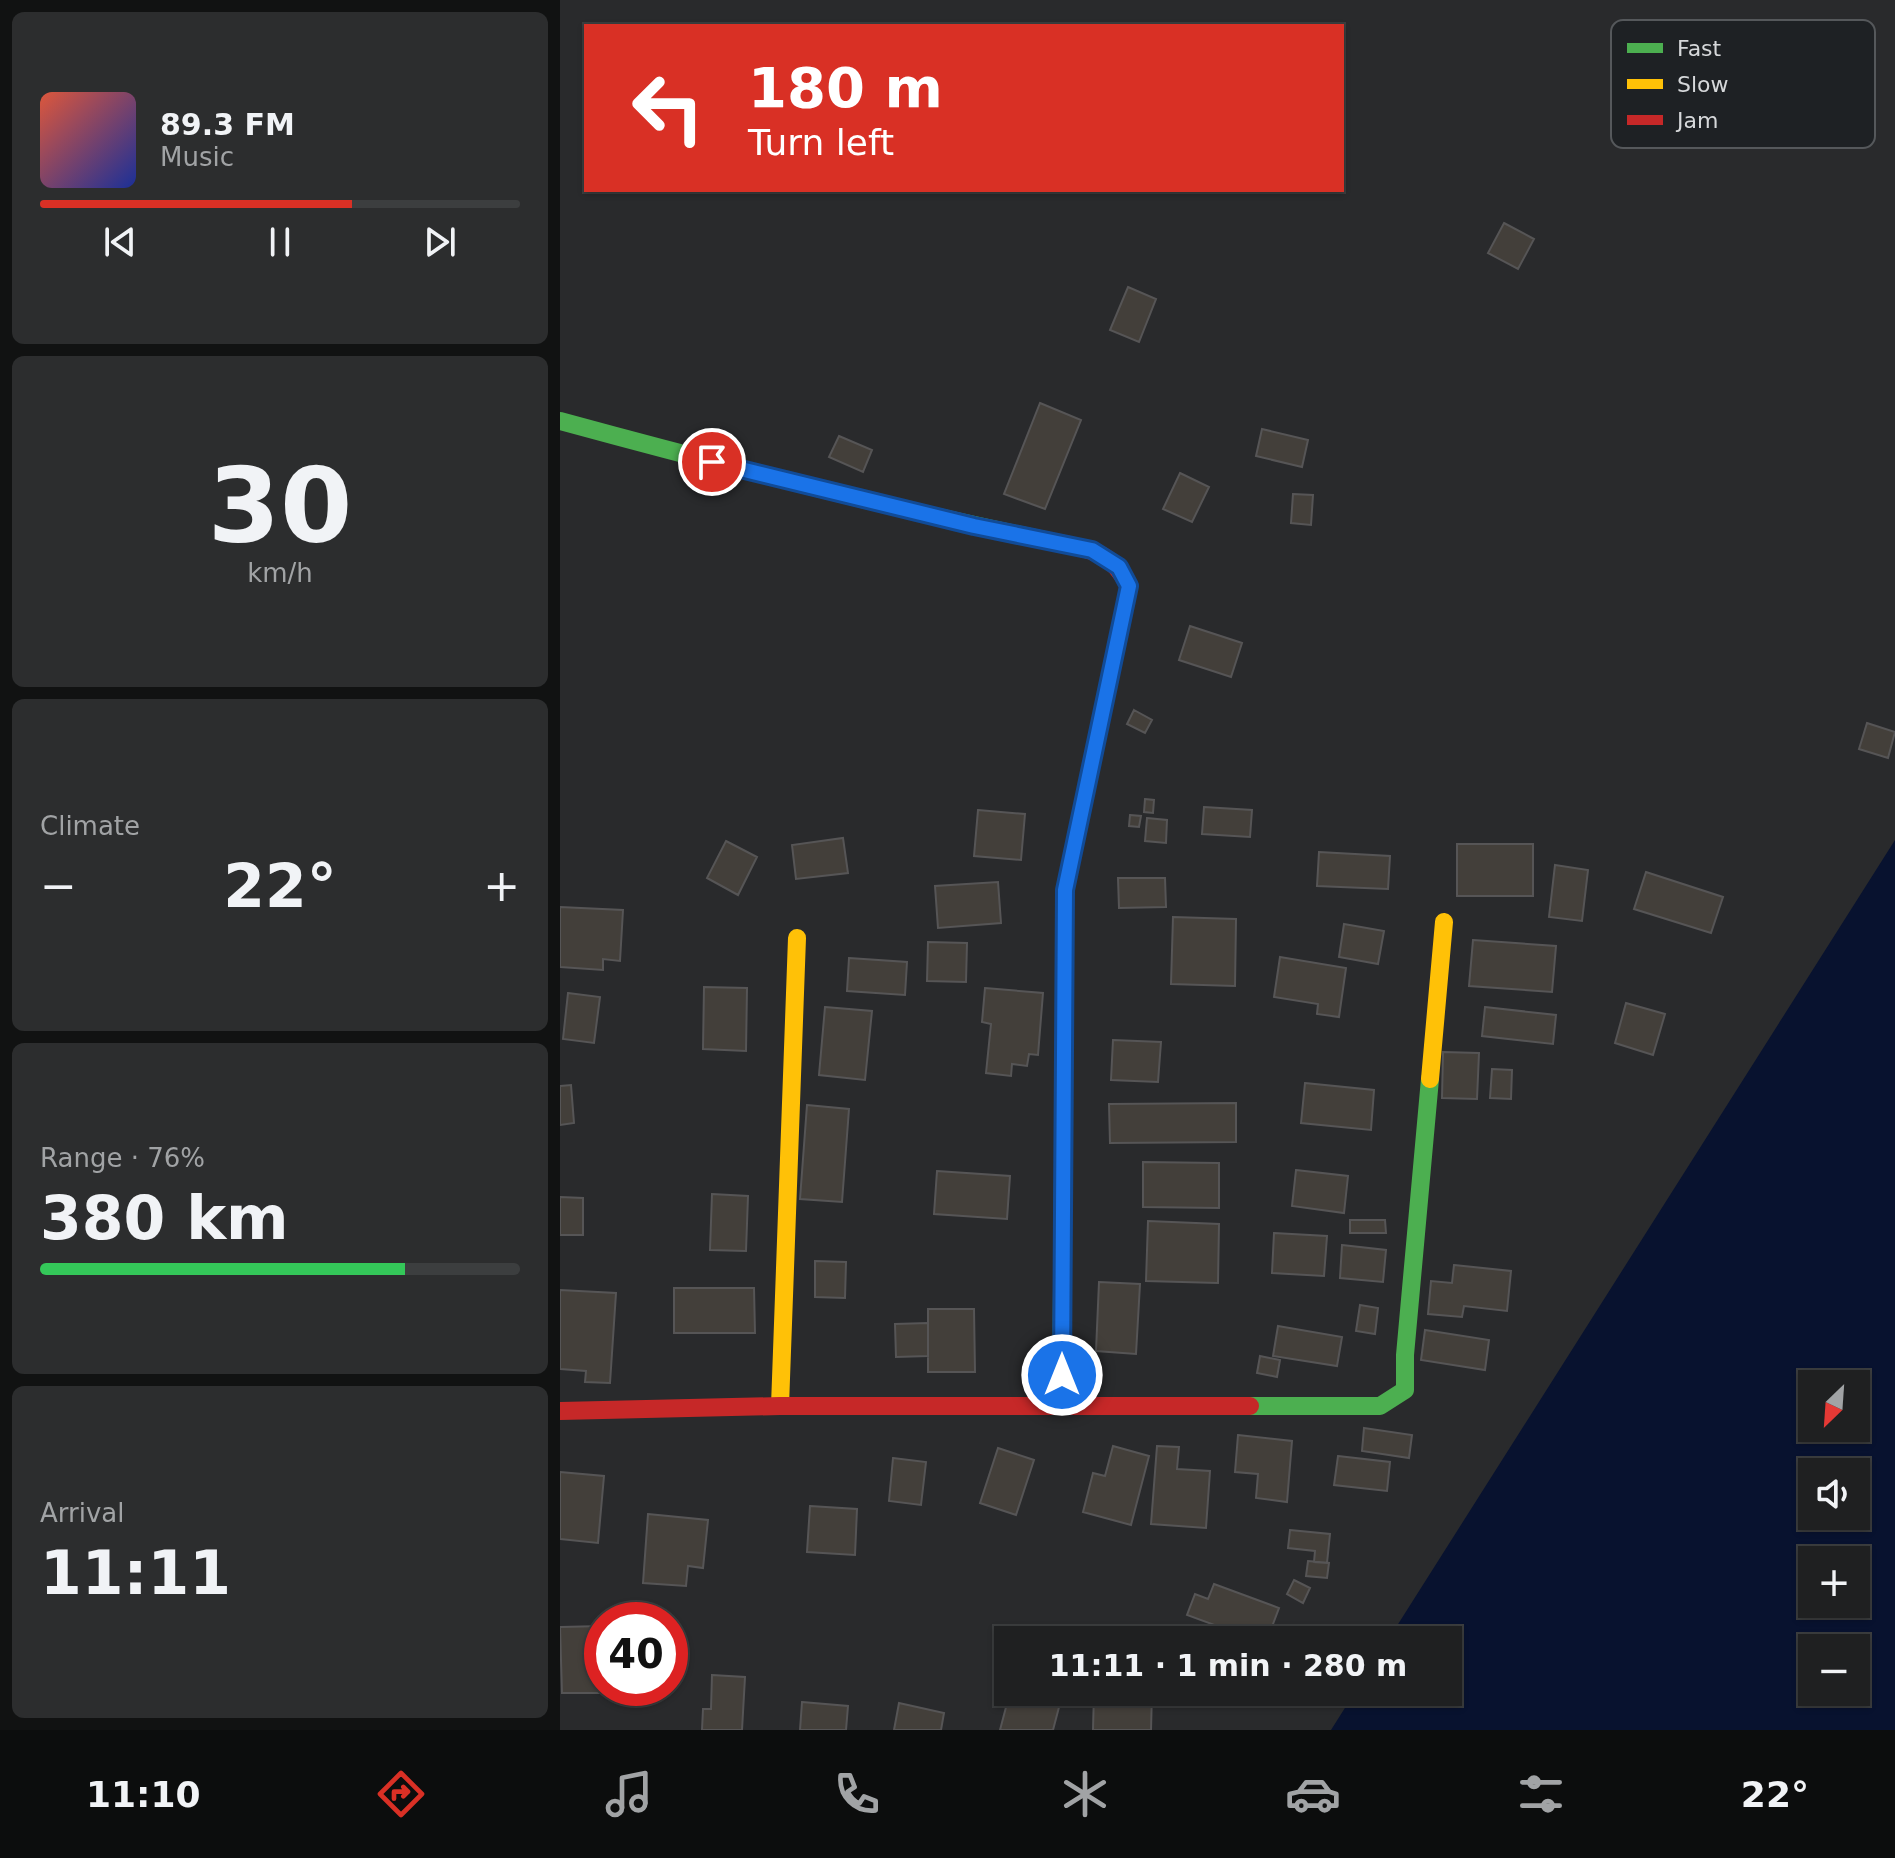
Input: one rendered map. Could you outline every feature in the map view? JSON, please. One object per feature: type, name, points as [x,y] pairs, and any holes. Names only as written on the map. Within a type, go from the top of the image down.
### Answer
[{"type":"street","points":[[560,421],[743,471],[974,526],[1092,550],[1119,567],[1129,586],[1065,890],[1061,1405]]},
{"type":"street","points":[[560,1411],[780,1406],[1380,1406],[1405,1390],[1405,1355],[1444,922]]},
{"type":"street","points":[[780,1406],[797,938]]},
{"type":"water","points":[[1895,840],[1895,1730],[1331,1730],[1346,1706],[1462,1706],[1462,1626],[1397,1626]]},
{"type":"building","points":[[1504,223],[1534,239],[1518,269],[1488,253]]},
{"type":"building","points":[[1128,287],[1156,299],[1139,342],[1110,330]]},
{"type":"building","points":[[1040,403],[1081,420],[1045,509],[1004,494]]},
{"type":"building","points":[[1262,429],[1308,440],[1302,467],[1256,456]]},
{"type":"building","points":[[839,436],[872,450],[863,472],[829,457]]},
{"type":"building","points":[[1180,473],[1209,487],[1192,522],[1163,509]]},
{"type":"building","points":[[1293,494],[1313,495],[1311,525],[1291,523]]},
{"type":"building","points":[[1190,626],[1242,643],[1231,677],[1179,660]]},
{"type":"building","points":[[1134,710],[1152,720],[1145,733],[1127,724]]},
{"type":"building","points":[[1867,723],[1895,732],[1888,758],[1859,749]]},
{"type":"building","points":[[1145,799],[1154,800],[1153,813],[1144,812]]},
{"type":"building","points":[[1204,807],[1252,810],[1250,837],[1202,834]]},
{"type":"building","points":[[978,810],[1025,814],[1021,860],[974,856]]},
{"type":"building","points":[[1130,815],[1141,816],[1139,827],[1129,826]]},
{"type":"building","points":[[1147,818],[1167,820],[1166,843],[1145,841]]},
{"type":"building","points":[[843,838],[848,873],[796,879],[792,845]]},
{"type":"building","points":[[726,841],[757,857],[738,895],[707,878]]},
{"type":"building","points":[[1457,844],[1533,844],[1533,896],[1457,896]]},
{"type":"building","points":[[1319,852],[1390,856],[1388,889],[1317,886]]},
{"type":"building","points":[[1555,865],[1588,870],[1582,921],[1549,917]]},
{"type":"building","points":[[1646,872],[1723,897],[1711,933],[1634,909]]},
{"type":"building","points":[[1118,878],[1165,878],[1166,907],[1119,908]]},
{"type":"building","points":[[998,882],[1001,923],[938,928],[935,886]]},
{"type":"building","points":[[560,907],[623,910],[620,961],[603,959],[603,970],[560,967]]},
{"type":"building","points":[[1173,917],[1236,919],[1235,986],[1171,984]]},
{"type":"building","points":[[1344,924],[1384,931],[1378,964],[1339,957]]},
{"type":"building","points":[[1473,940],[1556,946],[1552,992],[1469,986]]},
{"type":"building","points":[[928,942],[967,943],[966,982],[927,981]]},
{"type":"building","points":[[1280,957],[1346,968],[1339,1017],[1317,1014],[1318,1004],[1274,997]]},
{"type":"building","points":[[849,958],[907,962],[905,995],[847,991]]},
{"type":"building","points":[[704,987],[747,988],[746,1051],[703,1049]]},
{"type":"building","points":[[985,988],[1043,993],[1038,1055],[1029,1054],[1027,1066],[1012,1064],[1011,1076],[986,1073],[991,1024],[982,1022]]},
{"type":"building","points":[[568,993],[600,997],[594,1043],[563,1039]]},
{"type":"building","points":[[1626,1003],[1665,1014],[1653,1055],[1615,1043]]},
{"type":"building","points":[[825,1007],[872,1011],[865,1080],[819,1075]]},
{"type":"building","points":[[1485,1007],[1556,1015],[1553,1044],[1482,1036]]},
{"type":"building","points":[[1113,1040],[1161,1042],[1158,1082],[1111,1080]]},
{"type":"building","points":[[1443,1052],[1479,1053],[1477,1099],[1442,1098]]},
{"type":"building","points":[[1492,1069],[1512,1070],[1511,1099],[1490,1098]]},
{"type":"building","points":[[1305,1083],[1374,1090],[1371,1130],[1301,1123]]},
{"type":"building","points":[[571,1085],[574,1123],[560,1125],[560,1086]]},
{"type":"building","points":[[1236,1103],[1236,1142],[1110,1143],[1109,1104]]},
{"type":"building","points":[[807,1105],[849,1109],[842,1202],[800,1199]]},
{"type":"building","points":[[1143,1162],[1219,1163],[1219,1208],[1143,1207]]},
{"type":"building","points":[[1296,1170],[1348,1176],[1344,1213],[1292,1206]]},
{"type":"building","points":[[937,1171],[1010,1176],[1007,1219],[934,1214]]},
{"type":"building","points":[[712,1194],[748,1196],[746,1251],[710,1250]]},
{"type":"building","points":[[560,1197],[583,1198],[583,1235],[560,1235]]},
{"type":"building","points":[[1350,1220],[1385,1220],[1386,1233],[1350,1233]]},
{"type":"building","points":[[1148,1221],[1219,1224],[1218,1283],[1146,1281]]},
{"type":"building","points":[[1274,1233],[1327,1236],[1324,1276],[1272,1273]]},
{"type":"building","points":[[1342,1245],[1386,1250],[1383,1282],[1340,1278]]},
{"type":"building","points":[[815,1261],[846,1262],[845,1298],[815,1297]]},
{"type":"building","points":[[1454,1265],[1511,1271],[1507,1311],[1464,1306],[1462,1317],[1428,1314],[1431,1281],[1452,1283]]},
{"type":"building","points":[[1099,1282],[1140,1284],[1136,1354],[1096,1351]]},
{"type":"building","points":[[674,1288],[754,1288],[755,1333],[674,1333]]},
{"type":"building","points":[[560,1290],[616,1293],[610,1383],[585,1382],[586,1371],[560,1369]]},
{"type":"building","points":[[1360,1305],[1378,1308],[1375,1334],[1356,1331]]},
{"type":"building","points":[[928,1309],[974,1309],[975,1372],[928,1372]]},
{"type":"building","points":[[928,1323],[928,1356],[896,1357],[895,1324]]},
{"type":"building","points":[[1278,1326],[1342,1337],[1337,1366],[1273,1356]]},
{"type":"building","points":[[1425,1330],[1489,1340],[1485,1370],[1421,1360]]},
{"type":"building","points":[[1260,1356],[1280,1360],[1277,1377],[1257,1373]]},
{"type":"building","points":[[1364,1428],[1412,1435],[1409,1458],[1362,1451]]},
{"type":"building","points":[[1238,1435],[1292,1441],[1287,1502],[1256,1498],[1258,1474],[1235,1472]]},
{"type":"building","points":[[1113,1446],[1149,1456],[1131,1525],[1083,1512],[1093,1473],[1105,1476]]},
{"type":"building","points":[[1157,1446],[1179,1447],[1177,1469],[1210,1471],[1206,1528],[1151,1524]]},
{"type":"building","points":[[998,1448],[1034,1460],[1016,1515],[980,1503]]},
{"type":"building","points":[[1338,1456],[1390,1462],[1387,1491],[1334,1485]]},
{"type":"building","points":[[893,1458],[926,1462],[921,1505],[889,1501]]},
{"type":"building","points":[[560,1472],[604,1476],[598,1543],[560,1539]]},
{"type":"building","points":[[810,1506],[857,1509],[855,1555],[807,1552]]},
{"type":"building","points":[[648,1514],[708,1520],[703,1568],[688,1566],[686,1586],[643,1583]]},
{"type":"building","points":[[1290,1530],[1330,1534],[1327,1563],[1314,1562],[1315,1551],[1288,1548]]},
{"type":"building","points":[[1308,1561],[1329,1563],[1327,1578],[1306,1576]]},
{"type":"building","points":[[1294,1580],[1310,1588],[1303,1603],[1287,1594]]},
{"type":"building","points":[[1214,1584],[1279,1608],[1272,1626],[1217,1626],[1187,1615],[1195,1594],[1208,1599]]},
{"type":"building","points":[[584,1626],[584,1693],[562,1693],[560,1627]]},
{"type":"building","points":[[712,1675],[745,1677],[742,1730],[702,1730],[703,1709],[711,1709]]},
{"type":"building","points":[[802,1702],[848,1706],[846,1730],[800,1730]]},
{"type":"building","points":[[899,1703],[944,1713],[941,1730],[894,1730]]},
{"type":"building","points":[[1006,1706],[1059,1706],[1053,1730],[1000,1730]]},
{"type":"building","points":[[1094,1706],[1152,1706],[1151,1730],[1093,1730]]},
{"type":"traffic: fast","points":[[560,421],[808,486],[1059,543]]},
{"type":"traffic: fast","points":[[1250,1406],[1380,1406],[1405,1390],[1405,1355],[1430,1079]]},
{"type":"traffic: fast","points":[[1061,1405],[1063,1174]]},
{"type":"traffic: slow","points":[[1430,1079],[1444,922]]},
{"type":"traffic: slow","points":[[780,1406],[797,938]]},
{"type":"traffic: jam","points":[[1059,543],[1101,555],[1116,566],[1129,586],[1065,890],[1063,1174]]},
{"type":"traffic: jam","points":[[560,1411],[780,1406],[1250,1406]]},
{"type":"route","points":[[712,462],[974,526],[1092,550],[1119,567],[1129,586],[1065,890],[1062,1375]]}]
